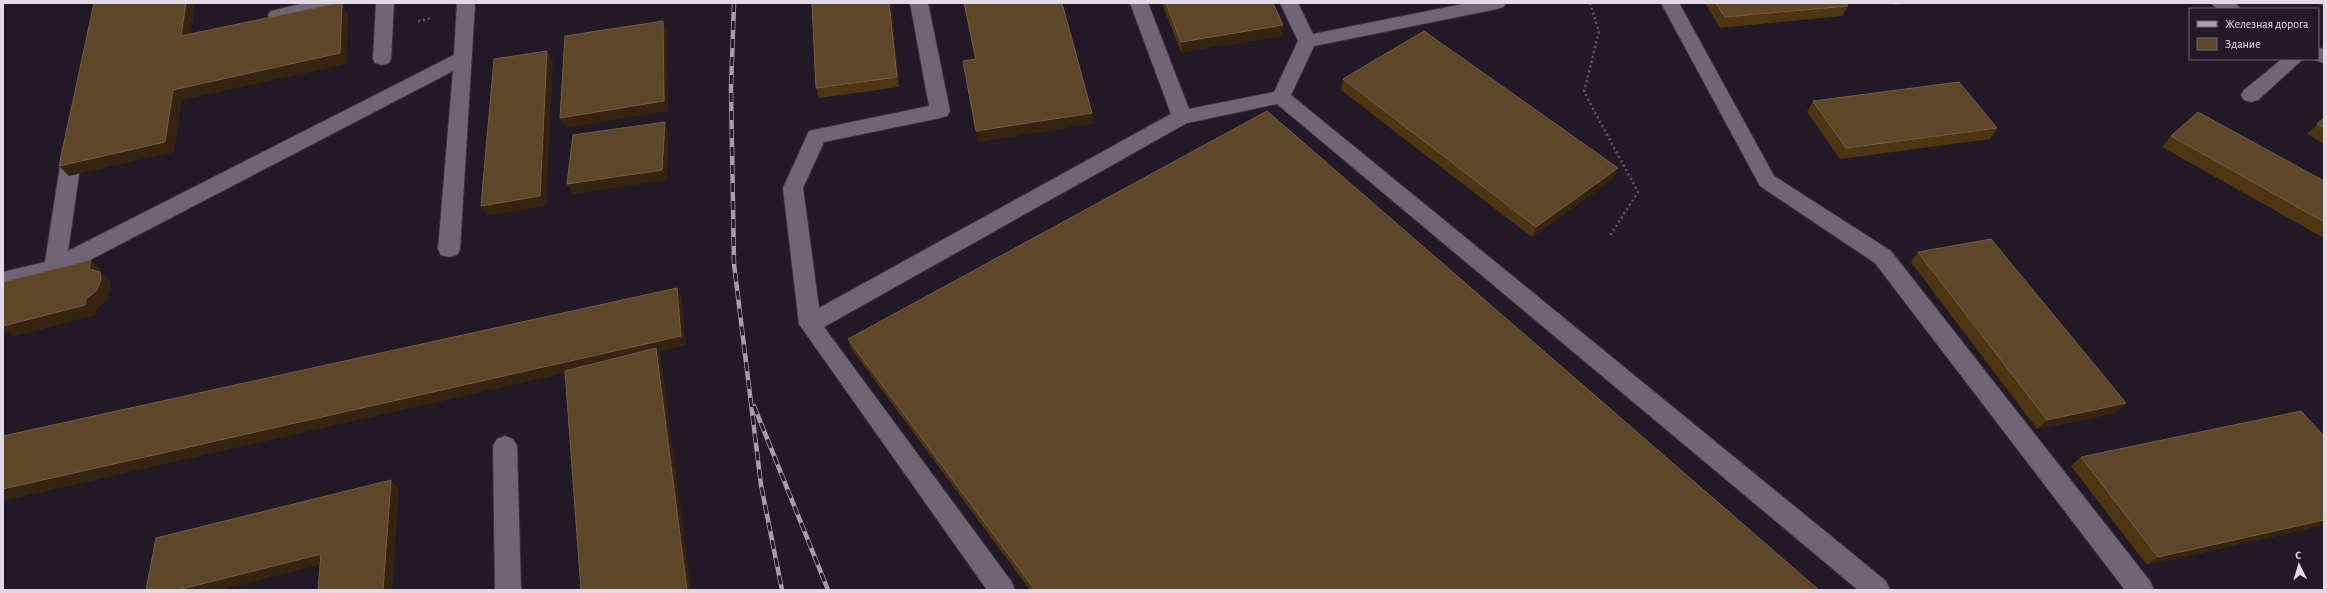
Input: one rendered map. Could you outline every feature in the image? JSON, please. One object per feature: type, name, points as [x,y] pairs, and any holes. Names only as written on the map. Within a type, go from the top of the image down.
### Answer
[{"type":"lane","points":[[277,15],[329,3]]},
{"type":"lane","points":[[382,59],[385,3]]},
{"type":"lane","points":[[919,3],[940,111],[816,136],[793,188],[810,324],[1002,590]]},
{"type":"lane","points":[[1139,3],[1182,117]]},
{"type":"lane","points":[[1289,3],[1307,41]]},
{"type":"lane","points":[[1307,41],[1496,3]]},
{"type":"lane","points":[[1670,3],[1767,181],[1883,257],[2141,590]]},
{"type":"lane","points":[[2220,3],[2230,8]]},
{"type":"lane","points":[[449,249],[466,7]]},
{"type":"lane","points":[[1281,96],[1307,41]]},
{"type":"lane","points":[[3,281],[55,268],[463,58]]},
{"type":"lane","points":[[2251,95],[2293,60]]},
{"type":"lane","points":[[810,324],[1182,117],[1281,96]]},
{"type":"lane","points":[[1281,96],[1877,590]]},
{"type":"lane","points":[[55,268],[75,128]]},
{"type":"lane","points":[[505,446],[508,590]]},
{"type":"path","points":[[1590,3],[1599,31],[1584,92],[1638,192],[1609,237]]},
{"type":"path","points":[[384,28],[466,7]]},
{"type":"building","points":[[94,3],[186,3],[181,36],[342,3],[340,53],[173,90],[165,142],[59,166]]},
{"type":"building","points":[[812,3],[889,3],[897,77],[816,88]]},
{"type":"building","points":[[964,3],[1062,3],[1092,113],[976,131],[963,61],[976,59]]},
{"type":"building","points":[[1166,3],[1273,3],[1283,25],[1181,42]]},
{"type":"building","points":[[1716,3],[1846,3],[1848,6],[1725,17]]},
{"type":"building","points":[[663,21],[664,101],[560,118],[565,36]]},
{"type":"building","points":[[1424,31],[1618,168],[1536,227],[1343,79]]},
{"type":"building","points":[[547,51],[540,196],[481,206],[494,59]]},
{"type":"building","points":[[1959,82],[1997,128],[1846,148],[1813,101]]},
{"type":"building","points":[[1267,111],[1819,590],[1035,590],[848,339]]},
{"type":"building","points":[[2198,112],[2324,181],[2324,222],[2171,136]]},
{"type":"building","points":[[2324,118],[2324,128],[2317,124]]},
{"type":"building","points":[[665,122],[662,170],[567,184],[573,135]]},
{"type":"building","points":[[1991,239],[2126,403],[2047,420],[1918,252]]},
{"type":"building","points":[[91,260],[89,269],[100,272],[101,279],[97,290],[86,299],[85,305],[3,326],[3,282]]},
{"type":"building","points":[[677,288],[681,336],[3,489],[3,436]]},
{"type":"building","points":[[656,348],[687,590],[581,590],[565,371]]},
{"type":"building","points":[[2301,411],[2324,436],[2324,520],[2158,557],[2081,457]]},
{"type":"building","points":[[391,480],[383,590],[318,590],[321,554],[178,590],[146,590],[156,538]]},
{"type":"railway","points":[[734,3],[731,88],[734,264],[761,485],[782,590]]},
{"type":"railway","points":[[754,406],[828,590]]}]
